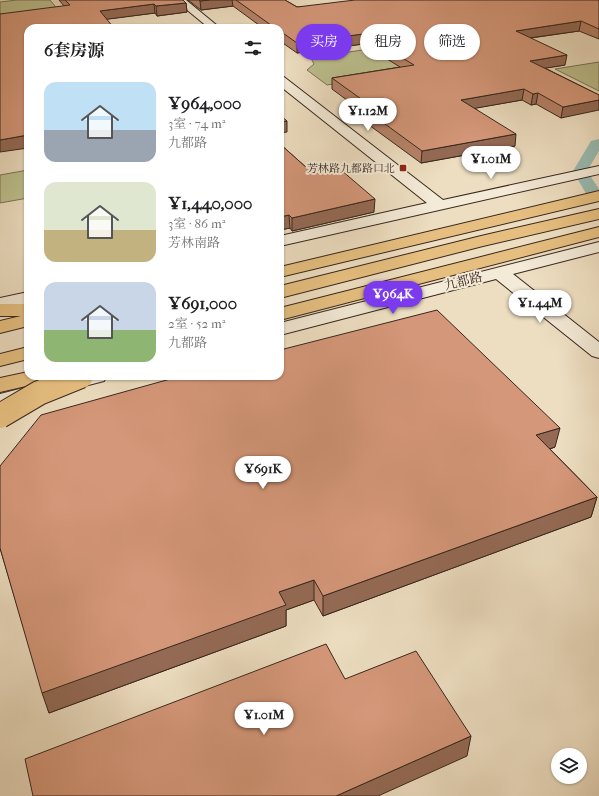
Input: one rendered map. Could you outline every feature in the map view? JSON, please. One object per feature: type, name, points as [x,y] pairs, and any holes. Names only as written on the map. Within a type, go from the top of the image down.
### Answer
[{"type":"main road","points":[[284,257],[599,183]]},
{"type":"main road","points":[[284,271],[599,196]]},
{"type":"main road","points":[[284,291],[481,242],[597,221]]},
{"type":"main road","points":[[284,313],[597,221]]},
{"type":"main road","points":[[0,310],[24,310]]},
{"type":"main road","points":[[0,327],[24,321]]},
{"type":"main road","points":[[0,341],[24,335]]},
{"type":"main road","points":[[0,360],[24,354]]},
{"type":"main road","points":[[0,384],[24,379]]},
{"type":"main road","points":[[0,416],[34,395],[56,384],[68,380]]},
{"type":"street","points":[[173,0],[203,24]]},
{"type":"street","points":[[180,0],[210,24]]},
{"type":"street","points":[[284,83],[435,206]]},
{"type":"street","points":[[284,89],[435,206]]},
{"type":"street","points":[[284,240],[599,170]]},
{"type":"street","name":"九都路","points":[[284,327],[599,247]]},
{"type":"street","points":[[506,270],[599,336]]},
{"type":"street","points":[[506,270],[599,352]]},
{"type":"street","points":[[0,304],[24,299]]},
{"type":"street","points":[[0,401],[81,380]]},
{"type":"green space","points":[[17,0],[50,0],[59,11],[0,17],[0,2]]},
{"type":"green space","points":[[360,50],[360,60],[392,60],[413,71],[327,85],[307,70],[314,64],[312,60],[352,60],[352,52]]},
{"type":"green space","points":[[599,62],[599,91],[555,69]]},
{"type":"green space","points":[[24,171],[24,199],[0,203],[0,175]]},
{"type":"building","points":[[65,0],[183,0],[186,3],[156,6],[154,4],[100,11],[111,24],[24,24],[24,136],[0,140],[0,14],[70,5]]},
{"type":"building","points":[[236,0],[285,0],[297,7],[355,0],[599,0],[599,29],[581,21],[516,31],[567,55],[530,61],[599,95],[599,100],[563,107],[538,93],[533,94],[524,89],[461,100],[516,134],[422,151],[359,105],[368,104],[332,78],[414,65],[406,60],[416,60],[416,24],[360,24],[360,34],[352,36],[352,24],[296,24],[296,42],[284,34],[284,24],[269,24]]},
{"type":"building","points":[[284,148],[308,169],[334,164],[375,199],[292,218],[289,215],[284,216]]},
{"type":"building","points":[[437,310],[560,428],[536,435],[597,497],[323,596],[314,580],[279,592],[286,605],[42,693],[0,548],[0,466],[41,415],[167,380],[284,380],[284,349]]},
{"type":"building","points":[[326,644],[345,679],[416,651],[471,736],[336,796],[33,796],[25,759]]},
{"type":"waterway","points":[[599,143],[596,144],[580,171],[594,194],[599,197]]},
{"type":"place","name":"芳林路九都路口北","points":[[403,168]]}]
